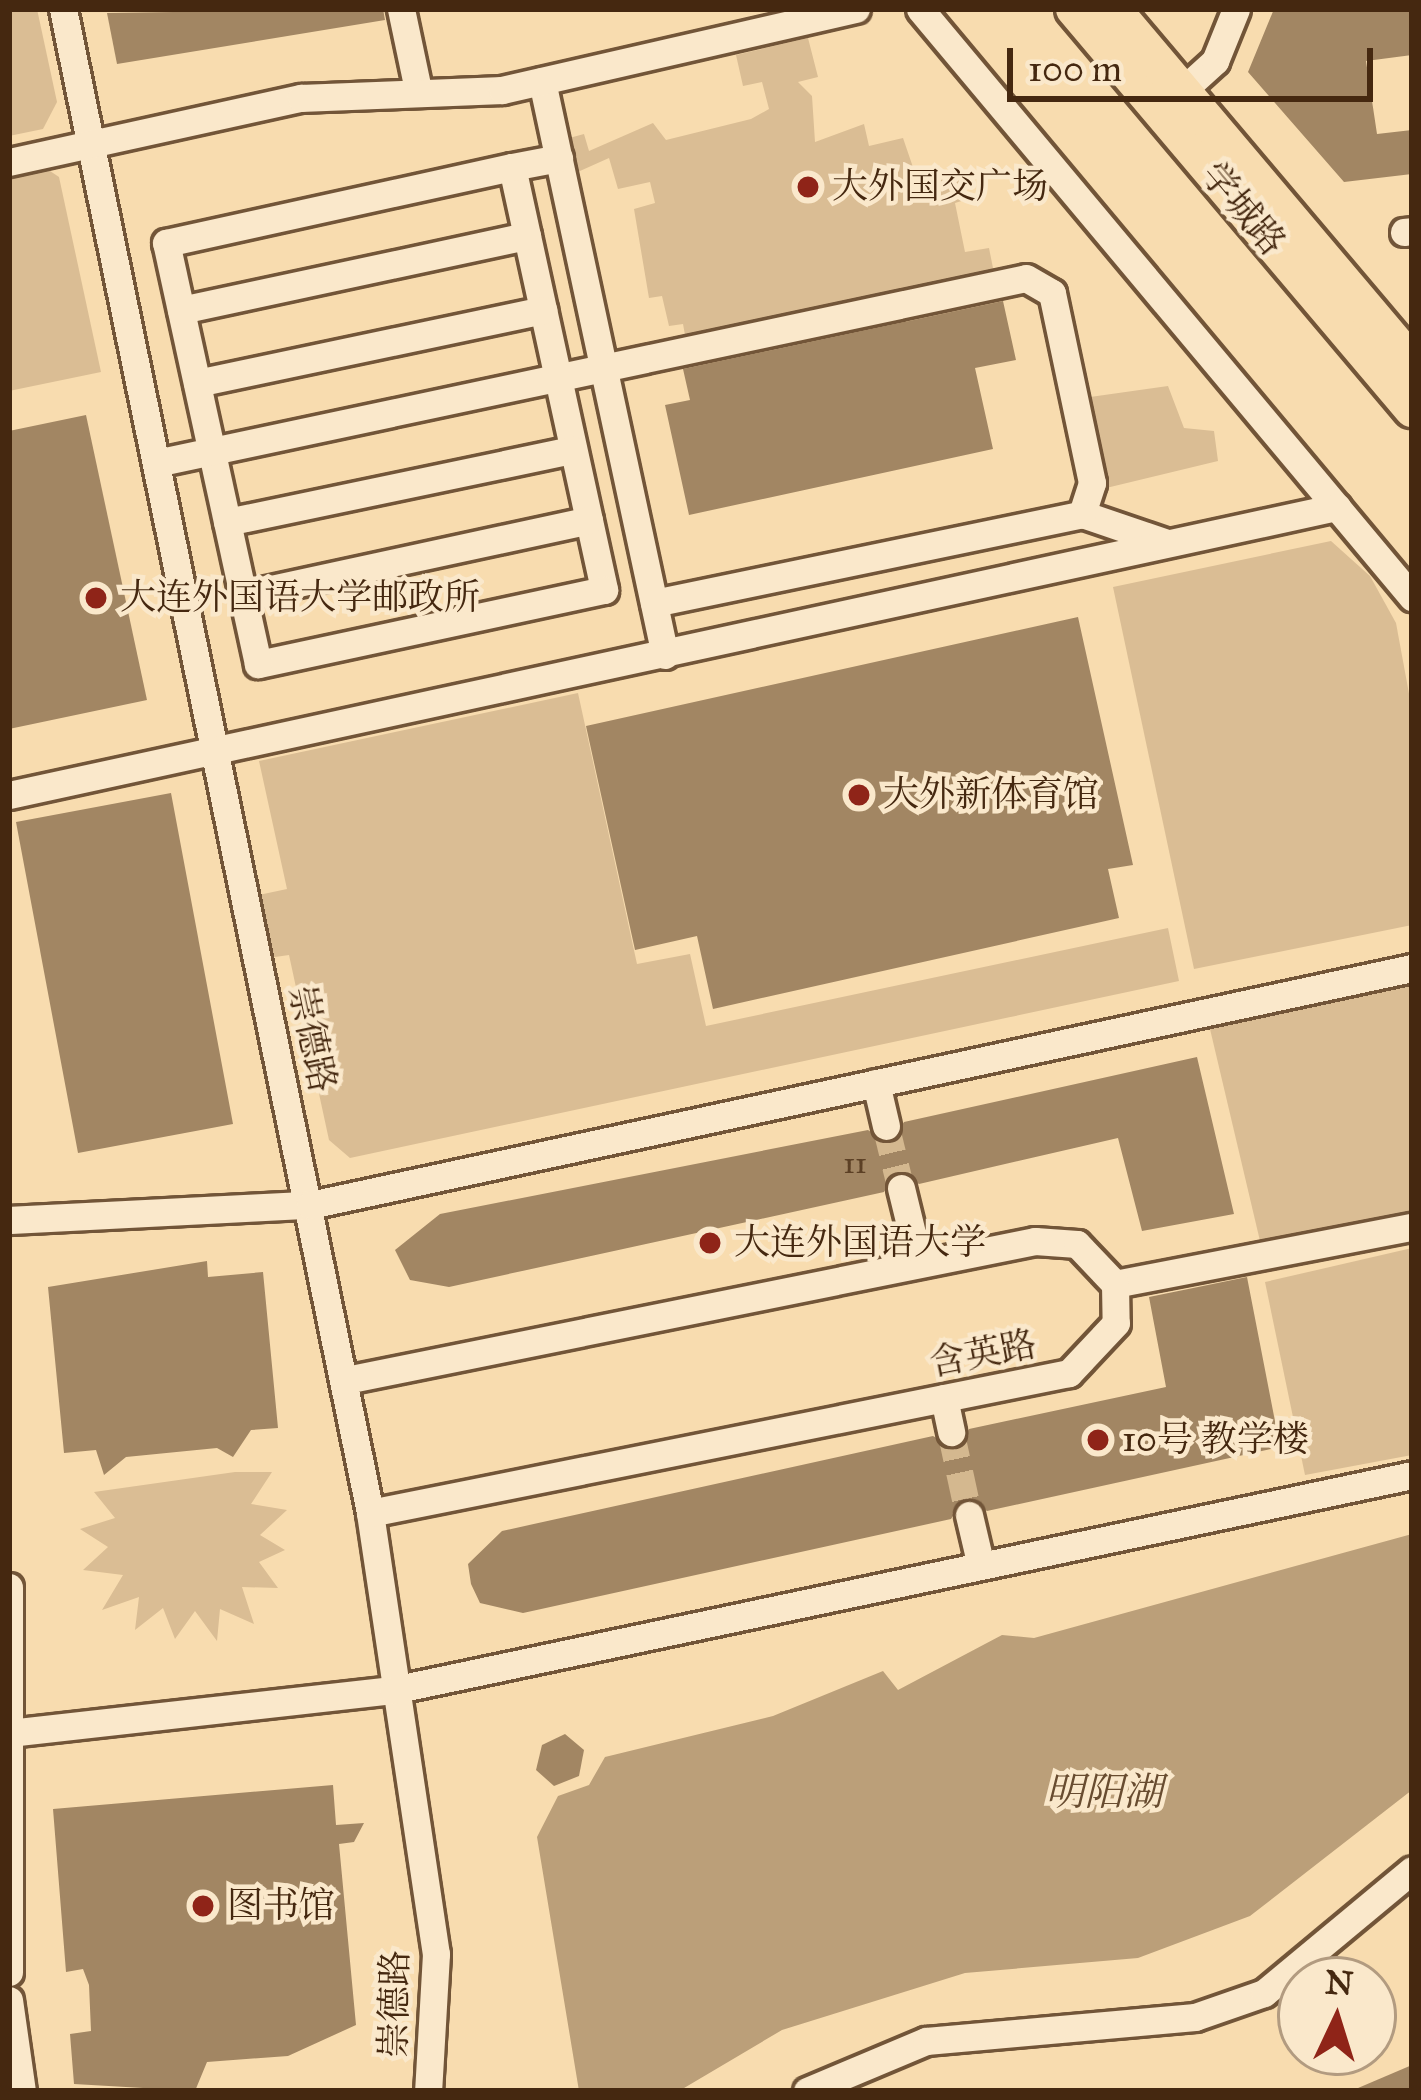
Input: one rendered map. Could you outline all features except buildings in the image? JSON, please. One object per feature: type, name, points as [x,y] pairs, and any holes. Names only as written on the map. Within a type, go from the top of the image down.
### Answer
[{"type":"main road","name":"学城路","points":[[1075,9],[1412,409]]},
{"type":"main road","name":"学城路","points":[[1112,9],[1412,363]]},
{"type":"street","name":"崇德路","points":[[62,9],[370,1513],[436,1954],[428,2091]]},
{"type":"street","points":[[401,9],[418,90]]},
{"type":"street","points":[[9,162],[301,98],[542,81],[856,9]]},
{"type":"street","points":[[920,9],[1412,597]]},
{"type":"street","points":[[1182,91],[1215,61],[1235,9]]},
{"type":"street","points":[[542,81],[665,655]]},
{"type":"street","points":[[512,167],[604,590],[258,664],[166,243],[512,167],[560,158]]},
{"type":"street","points":[[181,310],[527,236]]},
{"type":"street","points":[[156,463],[1036,279],[1052,293],[1092,483],[1082,514]]},
{"type":"street","points":[[196,383],[543,310]]},
{"type":"street","points":[[227,522],[573,450]]},
{"type":"street","points":[[9,795],[1337,507]]},
{"type":"street","points":[[654,603],[1082,514],[1170,544]]},
{"type":"street","points":[[243,595],[589,520]]},
{"type":"street","points":[[9,1220],[310,1204],[1412,968]]},
{"type":"street","points":[[876,1083],[886,1126]]},
{"type":"street","points":[[901,1188],[919,1262]]},
{"type":"street","points":[[346,1380],[919,1262],[1077,1244],[1115,1284],[1412,1227]]},
{"type":"street","name":"含英路","points":[[370,1513],[1070,1373],[1116,1323],[1115,1284]]},
{"type":"street","points":[[944,1399],[952,1432]]},
{"type":"street","points":[[11,1733],[393,1690],[1412,1475]]},
{"type":"street","points":[[969,1515],[981,1566]]},
{"type":"street","points":[[9,1587],[9,1972]]},
{"type":"street","points":[[807,2091],[926,2041],[1195,2017],[1264,1993],[1412,1870]]},
{"type":"street","points":[[9,2000],[22,2091]]},
{"type":"shaded area","points":[[9,9],[37,9],[57,102],[43,129],[9,136]]},
{"type":"shaded area","name":"大外国交广场","points":[[808,38],[818,77],[798,82],[812,96],[815,142],[864,124],[869,146],[903,138],[916,176],[964,181],[968,199],[955,203],[965,252],[989,248],[994,273],[685,335],[683,324],[669,326],[662,296],[649,298],[634,209],[655,203],[650,182],[618,189],[609,158],[571,175],[562,140],[584,134],[589,151],[653,123],[666,140],[751,119],[769,109],[762,82],[743,86],[736,55]]},
{"type":"shaded area","points":[[41,165],[59,177],[101,372],[9,391],[9,172]]},
{"type":"shaded area","points":[[1168,386],[1184,428],[1214,431],[1218,461],[1102,489],[1083,398]]},
{"type":"shaded area","points":[[1331,541],[1370,576],[1396,623],[1412,710],[1412,925],[1194,969],[1113,587]]},
{"type":"shaded area","points":[[578,693],[637,964],[690,954],[706,1026],[1168,928],[1179,981],[350,1158],[329,1140],[289,955],[268,958],[254,896],[287,889],[259,761]]},
{"type":"shaded area","points":[[1412,982],[1412,1212],[1260,1241],[1210,1029]]},
{"type":"shaded area","points":[[1412,1248],[1412,1455],[1305,1475],[1265,1282]]},
{"type":"shaded area","points":[[235,1472],[272,1472],[251,1504],[287,1510],[260,1535],[285,1550],[259,1562],[278,1588],[242,1587],[254,1624],[220,1609],[217,1641],[195,1611],[175,1639],[163,1608],[135,1630],[139,1597],[102,1610],[123,1575],[83,1570],[108,1547],[80,1529],[115,1518],[94,1492]]},
{"type":"water","name":"明阳湖","points":[[1412,1534],[1412,1790],[1250,1916],[1138,1958],[965,1973],[782,2030],[679,2091],[579,2091],[537,1837],[558,1796],[589,1785],[605,1757],[773,1716],[883,1671],[898,1690],[1002,1635],[1034,1638]]},
{"type":"tunnel","points":[[886,1126],[901,1188]]},
{"type":"tunnel","points":[[951,1432],[969,1515]]},
{"type":"place","name":"大外国交广场","points":[[808,187]]},
{"type":"place","name":"大连外国语大学邮政所","points":[[96,598]]},
{"type":"place","name":"大外新体育馆","points":[[859,795]]},
{"type":"place","name":"大连外国语大学","points":[[710,1243]]},
{"type":"place","name":"10号 教学楼","points":[[1098,1440]]},
{"type":"place","name":"图书馆","points":[[203,1906]]}]
